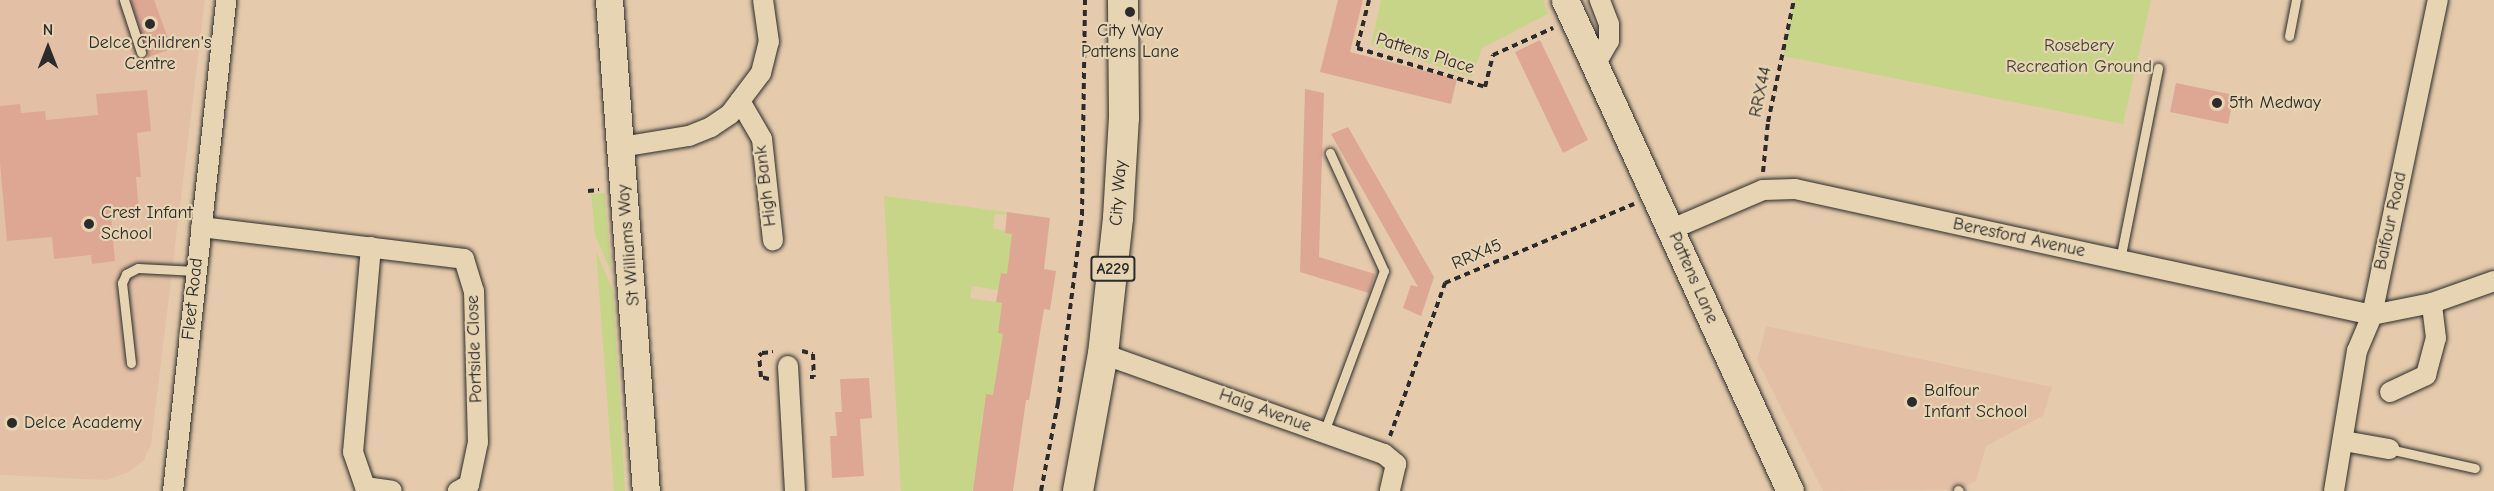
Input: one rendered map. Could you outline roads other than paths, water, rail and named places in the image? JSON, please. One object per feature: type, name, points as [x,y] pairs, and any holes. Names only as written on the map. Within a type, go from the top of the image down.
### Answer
[{"type":"main road","name":"City Way","points":[[1078,491],[1104,354],[1118,218],[1124,118],[1123,0]]},
{"type":"street","name":"Fleet Road","points":[[173,491],[226,0]]},
{"type":"street","name":"St Williams Way","points":[[609,0],[646,491]]},
{"type":"street","points":[[621,147],[664,141],[697,133],[725,118],[761,73],[769,42],[763,0]]},
{"type":"street","points":[[1595,65],[1609,41],[1609,24],[1599,0]]},
{"type":"street","name":"Balfour Road","points":[[2334,491],[2357,351],[2372,315],[2438,0]]},
{"type":"street","name":"Pattens Lane","points":[[1569,9],[1790,491]]},
{"type":"street","name":"High Bank","points":[[740,101],[762,139],[772,240]]},
{"type":"street","name":"Beresford Avenue","points":[[1672,230],[1763,190],[1795,189],[2372,315]]},
{"type":"street","name":"Portside Close","points":[[201,227],[464,259],[474,291],[478,442],[469,485],[458,491]]},
{"type":"street","points":[[371,248],[353,452],[365,487],[383,490]]},
{"type":"street","points":[[2372,315],[2432,303],[2494,280]]},
{"type":"street","points":[[2390,392],[2426,375],[2436,338],[2432,303]]},
{"type":"street","name":"Haig Avenue","points":[[1104,354],[1384,454],[1396,464],[1390,491]]},
{"type":"street","points":[[788,366],[795,491]]},
{"type":"street","points":[[2344,441],[2388,449]]},
{"type":"lane","points":[[124,0],[141,52]]},
{"type":"lane","points":[[2289,36],[2296,0]]},
{"type":"lane","points":[[2120,260],[2158,68]]},
{"type":"lane","points":[[1324,432],[1384,271],[1330,153]]},
{"type":"lane","points":[[131,363],[122,284],[126,274],[138,268],[196,271]]},
{"type":"lane","points":[[2388,449],[2475,468]]},
{"type":"place","name":"City Way Pattens Lane","points":[[1130,12]]},
{"type":"place","name":"Delce Children's Centre","points":[[150,24]]},
{"type":"place","name":"5th Medway","points":[[2217,103]]},
{"type":"place","name":"Crest Infant School","points":[[89,224]]},
{"type":"place","name":"Balfour Infant School","points":[[1912,402]]},
{"type":"place","name":"Delce Academy","points":[[12,423]]},
{"type":"park label","name":"Rosebery Recreation Ground","points":[[2079,57]]}]
